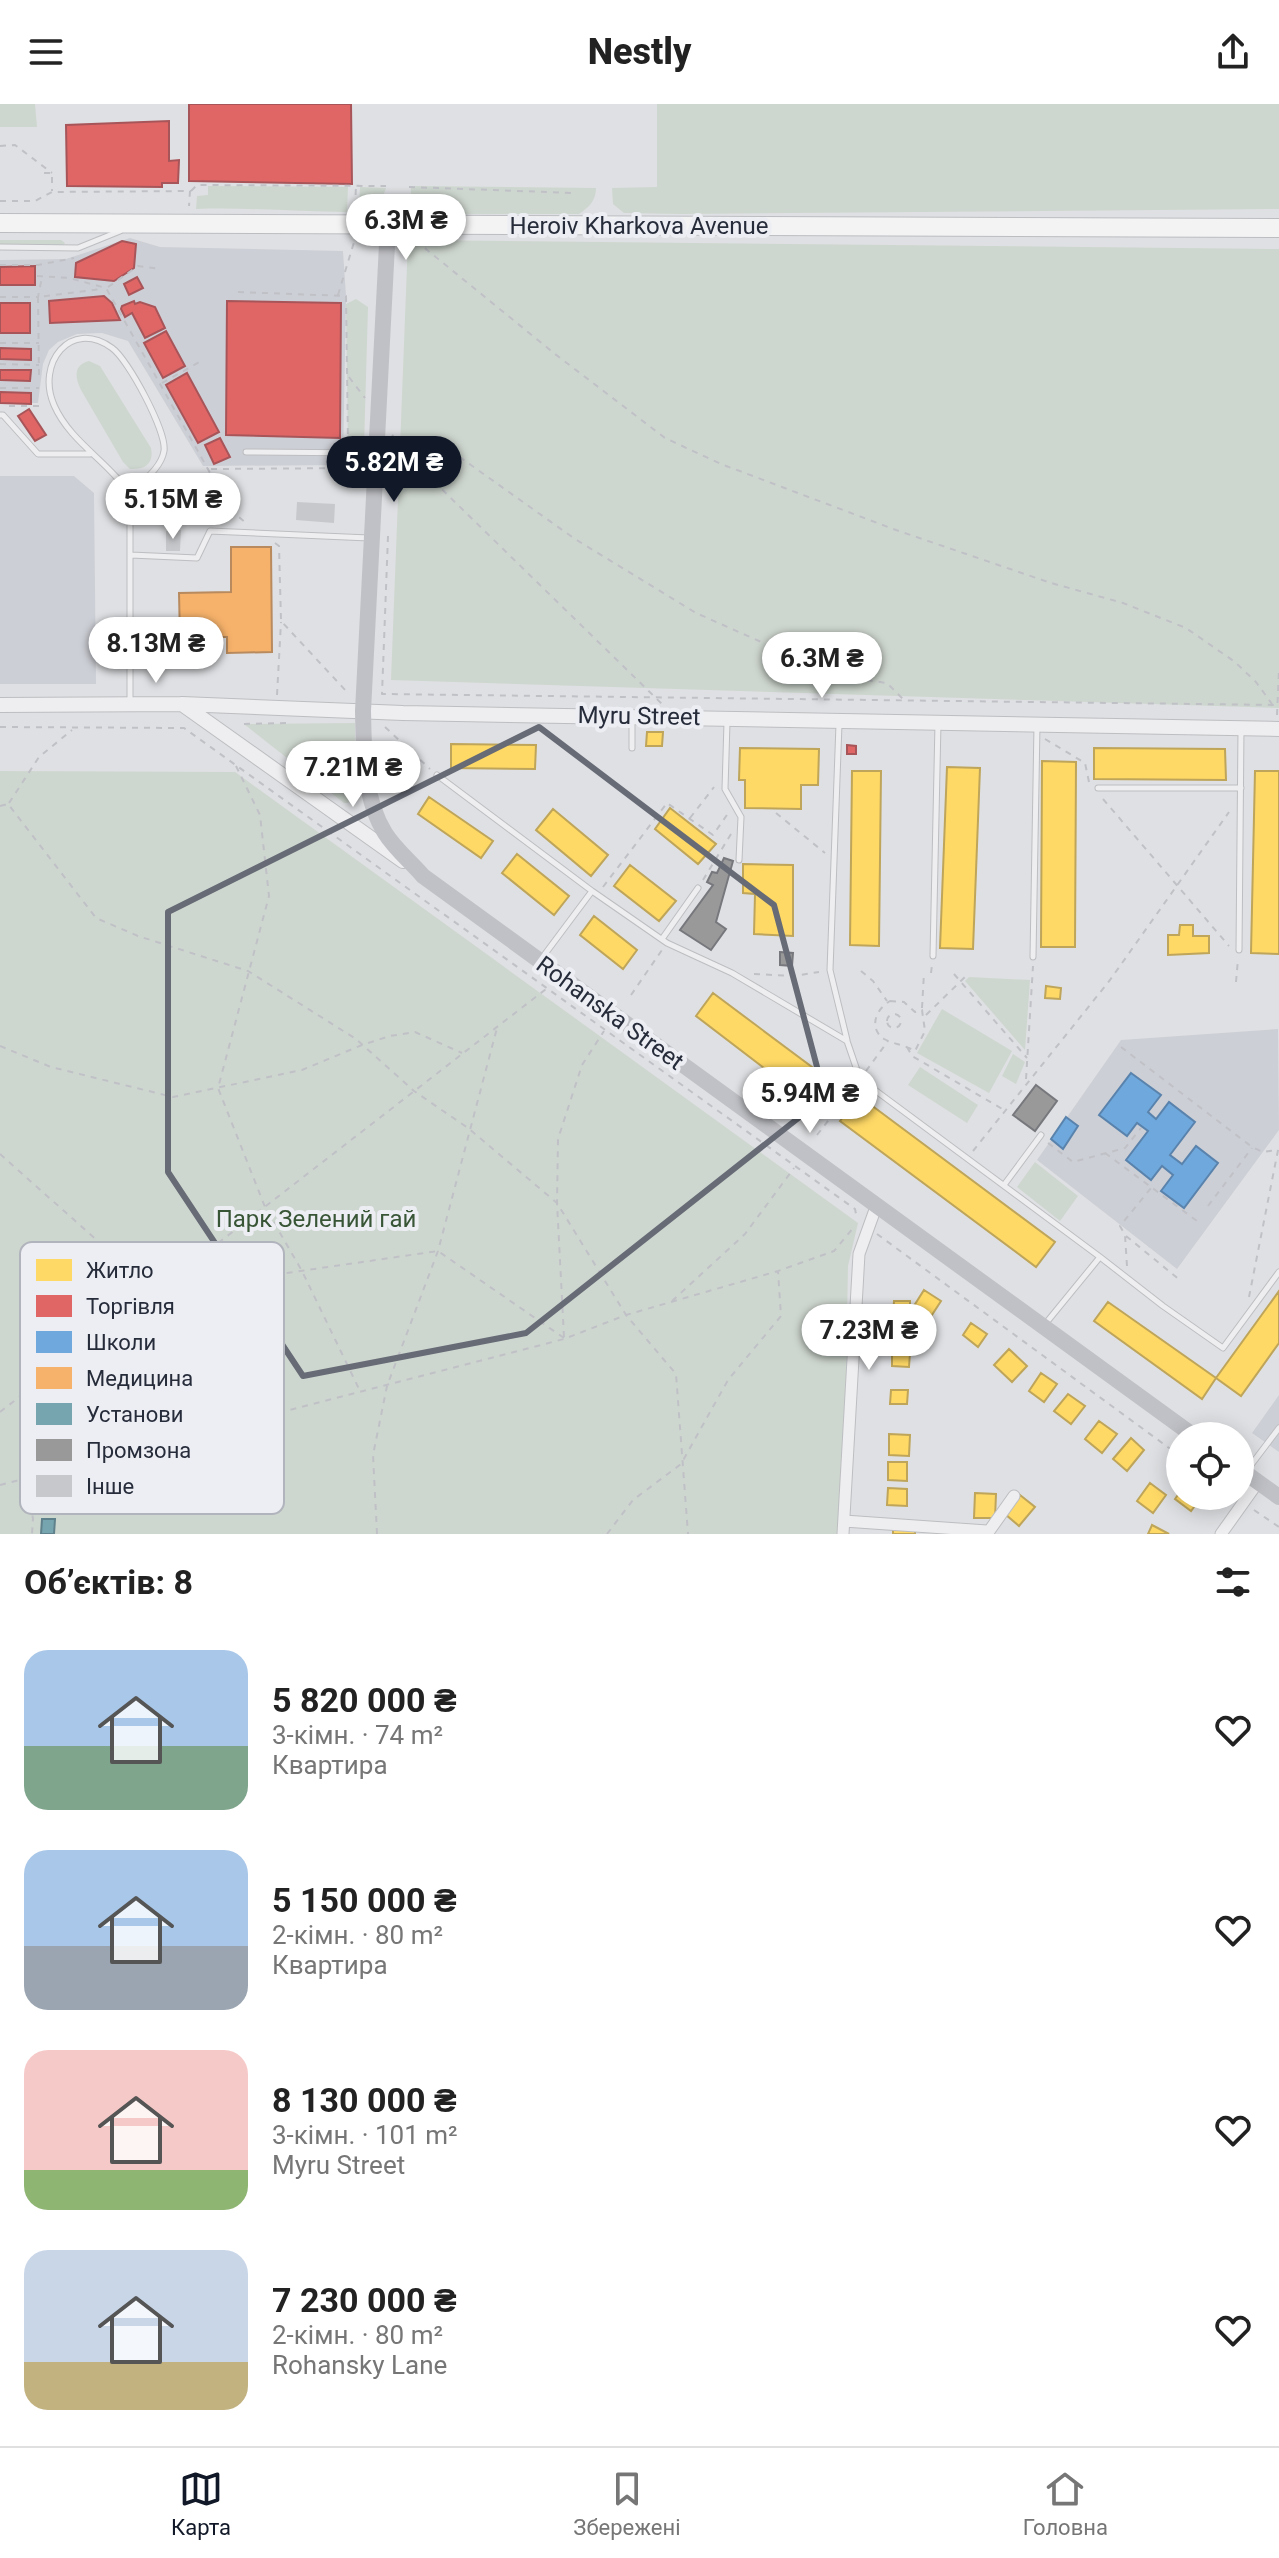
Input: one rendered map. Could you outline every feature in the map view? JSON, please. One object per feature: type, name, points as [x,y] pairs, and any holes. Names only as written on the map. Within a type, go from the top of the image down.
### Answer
[{"type":"main road","name":"Heroiv Kharkova Avenue","points":[[0,223],[1279,228]]},
{"type":"main road","points":[[388,225],[363,711],[368,784],[373,808],[385,834],[423,876]]},
{"type":"main road","name":"Rohanska Street","points":[[423,876],[1175,1422]]},
{"type":"main road","points":[[1254,1479],[1279,1497]]},
{"type":"street","name":"Myru Street","points":[[0,705],[130,703],[363,711],[839,719],[938,722],[1039,730],[1279,729]]},
{"type":"street","name":"Rohanska Street","points":[[182,704],[423,876]]},
{"type":"street","points":[[843,1534],[859,1254],[876,1207]]},
{"type":"street","points":[[844,1521],[987,1532],[1014,1496]]},
{"type":"street","points":[[1221,1534],[1238,1510]]},
{"type":"lane","points":[[0,247],[78,248],[141,223]]},
{"type":"lane","points":[[130,494],[158,466],[164,451],[161,432],[136,382],[113,348],[91,340],[74,340],[51,361],[49,392],[56,410],[90,454],[123,483],[130,494],[130,703]]},
{"type":"lane","points":[[0,415],[38,454],[90,454]]},
{"type":"lane","points":[[246,452],[377,453]]},
{"type":"lane","points":[[131,555],[197,558],[210,531],[372,538]]},
{"type":"lane","points":[[632,716],[632,748]]},
{"type":"lane","points":[[727,717],[725,789],[741,817],[739,860]]},
{"type":"lane","points":[[839,719],[830,970],[847,1041],[860,1079],[1223,1348],[1279,1272]]},
{"type":"lane","points":[[933,956],[938,722]]},
{"type":"lane","points":[[1239,950],[1241,728]]},
{"type":"lane","points":[[1033,957],[1039,730]]},
{"type":"lane","points":[[437,775],[664,941],[732,973],[847,1041]]},
{"type":"lane","points":[[1099,791],[1241,792]]},
{"type":"lane","points":[[664,941],[698,888]]},
{"type":"lane","points":[[539,962],[594,892]]},
{"type":"lane","points":[[1004,1185],[1041,1135]]},
{"type":"lane","points":[[1043,1327],[1100,1257]]},
{"type":"lane","points":[[1254,1466],[1279,1428]]},
{"type":"path","points":[[0,146],[15,145],[52,173]]},
{"type":"path","points":[[44,173],[52,173]]},
{"type":"path","points":[[52,173],[52,192]]},
{"type":"path","points":[[355,212],[356,184]]},
{"type":"path","points":[[0,201],[35,201],[52,192],[190,191],[197,185],[386,186]]},
{"type":"path","points":[[409,187],[574,193]]},
{"type":"path","points":[[189,209],[190,191]]},
{"type":"path","points":[[338,295],[355,239]]},
{"type":"path","points":[[399,247],[421,245],[665,438],[721,464],[896,530],[1051,583],[1123,603],[1186,628],[1235,662],[1276,705]]},
{"type":"path","points":[[0,265],[38,265],[73,259]]},
{"type":"path","points":[[37,276],[69,278],[106,288],[231,510],[279,546],[281,621],[277,698]]},
{"type":"path","points":[[0,297],[38,297],[42,276]]},
{"type":"path","points":[[238,292],[346,296],[348,453]]},
{"type":"path","points":[[0,343],[39,343]]},
{"type":"path","points":[[161,384],[203,360]]},
{"type":"path","points":[[0,364],[40,365]]},
{"type":"path","points":[[0,388],[39,388]]},
{"type":"path","points":[[0,406],[44,406]]},
{"type":"path","points":[[400,447],[461,458],[575,539],[696,613],[838,676],[887,683],[904,700]]},
{"type":"path","points":[[208,469],[363,468]]},
{"type":"path","points":[[390,469],[420,468],[657,697],[663,704],[663,717]]},
{"type":"path","points":[[281,621],[347,692]]},
{"type":"path","points":[[1276,705],[1279,669]]},
{"type":"path","points":[[382,694],[1276,705]]},
{"type":"path","points":[[382,723],[437,775]]},
{"type":"path","points":[[0,727],[184,728],[855,1209],[858,1223],[834,1251],[778,1271],[626,1315],[564,1339],[284,1410]]},
{"type":"path","points":[[0,806],[8,804],[39,757],[73,728]]},
{"type":"path","points":[[1039,730],[1085,763],[1090,784]]},
{"type":"path","points":[[236,766],[260,815],[269,896],[218,1088],[265,1207],[302,1271],[361,1392]]},
{"type":"path","points":[[690,819],[714,787]]},
{"type":"path","points":[[1099,791],[1228,945]]},
{"type":"path","points":[[967,1158],[1110,980],[1241,792]]},
{"type":"path","points":[[594,892],[667,803],[713,835],[729,812]]},
{"type":"path","points":[[8,804],[96,918],[138,936],[248,971],[362,1045],[414,1091],[468,1128],[557,1203],[626,1315],[676,1374],[688,1534]]},
{"type":"path","points":[[776,813],[834,860]]},
{"type":"path","points":[[698,888],[741,817]]},
{"type":"path","points":[[631,995],[664,941]]},
{"type":"path","points":[[1236,982],[1239,950]]},
{"type":"path","points":[[732,973],[794,976],[830,970]]},
{"type":"path","points":[[861,971],[873,981],[888,1002]]},
{"type":"path","points":[[922,1010],[915,1012],[900,1001],[890,1001],[880,1007],[875,1016],[875,1027],[888,1041],[906,1045],[915,1051],[925,1031],[922,1010],[924,973]]},
{"type":"path","points":[[954,974],[1028,1059]]},
{"type":"path","points":[[925,1016],[968,974]]},
{"type":"path","points":[[1026,1083],[1033,976]]},
{"type":"path","points":[[220,1242],[546,988]]},
{"type":"path","points":[[377,1534],[373,1455],[387,1386],[438,1251],[497,1027]]},
{"type":"path","points":[[564,1339],[557,1203],[558,1139],[582,1065],[604,1031]]},
{"type":"path","points":[[0,1046],[51,1067],[173,1097],[302,1070],[362,1045],[415,1032],[463,1053]]},
{"type":"path","points":[[817,1135],[888,1041]]},
{"type":"path","points":[[906,1045],[912,1056],[1004,1110]]},
{"type":"path","points":[[1121,1047],[1252,1147],[1263,1152],[1276,1150]]},
{"type":"path","points":[[1048,1143],[1073,1162],[1125,1148],[1141,1128]]},
{"type":"path","points":[[1246,1317],[1279,1145]]},
{"type":"path","points":[[1208,1206],[1252,1147]]},
{"type":"path","points":[[1105,1153],[1197,1221]]},
{"type":"path","points":[[0,1154],[99,1242]]},
{"type":"path","points":[[670,1303],[745,1234],[795,1167]]},
{"type":"path","points":[[1152,1187],[1120,1226],[1125,1235],[1181,1281]]},
{"type":"path","points":[[868,1229],[1166,1446]]},
{"type":"path","points":[[1125,1235],[1128,1279]]},
{"type":"path","points":[[284,1274],[438,1251],[564,1339]]},
{"type":"path","points":[[607,1534],[633,1500],[681,1464],[728,1380],[781,1316],[778,1271]]},
{"type":"path","points":[[0,1412],[20,1397]]},
{"type":"path","points":[[0,1485],[20,1480]]},
{"type":"path","points":[[1254,1509],[1279,1527]]},
{"type":"path","points":[[32,1514],[32,1534]]},
{"type":"highlighted area","points":[[539,727],[774,905],[825,1097],[526,1333],[303,1376],[168,1172],[168,912]]},
{"type":"shaded area","points":[[130,238],[160,247],[343,251],[346,296],[343,465],[203,466],[128,341],[102,333],[77,334],[58,342],[49,350],[43,364],[38,403],[0,403],[0,260],[66,259]]},
{"type":"shaded area","points":[[0,476],[74,476],[94,493],[96,684],[0,684]]},
{"type":"shaded area","points":[[1278,1029],[1279,1130],[1177,1269],[1037,1160],[1121,1040]]},
{"type":"shaded area","points":[[1279,1395],[1279,1452],[1254,1434]]},
{"type":"green space","points":[[0,104],[35,104],[37,127],[0,127]]},
{"type":"green space","points":[[657,104],[1279,104],[1279,209],[624,213],[613,204],[612,188],[657,187]]},
{"type":"green space","points":[[208,186],[348,187],[347,212],[196,209],[197,196],[208,195]]},
{"type":"green space","points":[[411,186],[596,188],[595,197],[579,214],[432,214],[414,205]]},
{"type":"green space","points":[[360,187],[386,188],[380,205],[369,212],[359,212]]},
{"type":"green space","points":[[0,240],[61,240],[65,243],[63,246],[0,247]]},
{"type":"green space","points":[[408,240],[1279,249],[1279,708],[391,680]]},
{"type":"green space","points":[[356,299],[368,307],[364,447],[348,447],[346,304]]},
{"type":"green space","points":[[89,361],[100,366],[151,448],[150,462],[144,467],[130,469],[123,462],[81,390],[77,372]]},
{"type":"green space","points":[[355,723],[356,786],[348,803],[344,803],[244,724]]},
{"type":"green space","name":"Парк Зелений гай","points":[[0,771],[235,772],[858,1223],[848,1266],[843,1534],[0,1534]]},
{"type":"green space","points":[[969,977],[1030,980],[1025,1050],[965,981]]},
{"type":"green space","points":[[942,1009],[1012,1051],[989,1093],[917,1053]]},
{"type":"green space","points":[[1013,1054],[1025,1062],[1016,1084],[1002,1076]]},
{"type":"green space","points":[[920,1067],[978,1105],[967,1123],[908,1085]]},
{"type":"green space","points":[[1035,1162],[1078,1196],[1060,1221],[1017,1187]]},
{"type":"building: Житло","points":[[647,732],[663,732],[662,746],[646,746]]},
{"type":"building: Житло","points":[[451,744],[536,745],[535,769],[451,768]]},
{"type":"building: Житло","points":[[740,748],[819,749],[818,785],[801,785],[801,809],[745,808],[745,780],[739,780]]},
{"type":"building: Житло","points":[[1094,748],[1225,749],[1226,780],[1094,779]]},
{"type":"building: Житло","points":[[1042,761],[1076,762],[1075,947],[1041,947]]},
{"type":"building: Житло","points":[[947,767],[980,768],[973,949],[940,948]]},
{"type":"building: Житло","points":[[852,771],[881,771],[879,946],[850,945]]},
{"type":"building: Житло","points":[[1255,771],[1279,771],[1279,954],[1251,953]]},
{"type":"building: Житло","points":[[429,797],[493,841],[481,858],[418,814]]},
{"type":"building: Житло","points":[[670,808],[716,844],[698,864],[655,829]]},
{"type":"building: Житло","points":[[553,809],[608,855],[591,876],[536,830]]},
{"type":"building: Житло","points":[[517,854],[569,896],[554,915],[502,873]]},
{"type":"building: Житло","points":[[743,864],[793,865],[793,936],[754,934],[755,894],[743,893]]},
{"type":"building: Житло","points":[[630,865],[676,901],[659,921],[614,886]]},
{"type":"building: Житло","points":[[594,916],[637,950],[623,969],[580,935]]},
{"type":"building: Житло","points":[[1180,925],[1193,925],[1193,936],[1209,936],[1209,953],[1168,955],[1168,935],[1179,935]]},
{"type":"building: Житло","points":[[1046,986],[1061,988],[1060,999],[1045,998]]},
{"type":"building: Житло","points":[[713,993],[816,1070],[798,1094],[696,1016]]},
{"type":"building: Житло","points":[[859,1096],[1055,1242],[1036,1267],[840,1121]]},
{"type":"building: Житло","points":[[924,1290],[941,1301],[928,1321],[912,1309]]},
{"type":"building: Житло","points":[[1279,1291],[1279,1343],[1241,1396],[1216,1378]]},
{"type":"building: Житло","points":[[894,1301],[910,1301],[910,1316],[893,1316]]},
{"type":"building: Житло","points":[[1108,1302],[1216,1378],[1202,1399],[1094,1321]]},
{"type":"building: Житло","points":[[971,1323],[987,1334],[978,1347],[963,1335]]},
{"type":"building: Житло","points":[[1009,1349],[1027,1366],[1012,1382],[994,1365]]},
{"type":"building: Житло","points":[[892,1353],[910,1353],[909,1367],[892,1366]]},
{"type":"building: Житло","points":[[1041,1373],[1057,1384],[1044,1402],[1029,1391]]},
{"type":"building: Житло","points":[[891,1390],[908,1390],[907,1404],[890,1404]]},
{"type":"building: Житло","points":[[1068,1394],[1085,1406],[1071,1424],[1054,1411]]},
{"type":"building: Житло","points":[[1099,1421],[1117,1434],[1102,1453],[1085,1439]]},
{"type":"building: Житло","points":[[889,1434],[910,1435],[909,1456],[889,1455]]},
{"type":"building: Житло","points":[[1131,1438],[1144,1450],[1127,1471],[1113,1459]]},
{"type":"building: Житло","points":[[888,1462],[907,1462],[907,1481],[888,1480]]},
{"type":"building: Житло","points":[[1150,1483],[1166,1495],[1153,1513],[1137,1501]]},
{"type":"building: Житло","points":[[888,1488],[907,1489],[907,1506],[887,1505]]},
{"type":"building: Житло","points":[[975,1493],[996,1494],[995,1518],[974,1518]]},
{"type":"building: Житло","points":[[1020,1495],[1035,1507],[1019,1526],[1005,1514]]},
{"type":"building: Житло","points":[[1152,1525],[1169,1534],[1148,1534]]},
{"type":"building: Житло","points":[[893,1529],[915,1530],[915,1534],[893,1534]]},
{"type":"building: Торгівля","points":[[189,104],[351,104],[352,184],[189,181]]},
{"type":"building: Торгівля","points":[[169,121],[169,161],[179,160],[178,183],[162,183],[162,187],[67,186],[66,125]]},
{"type":"building: Торгівля","points":[[122,241],[136,244],[134,268],[114,281],[75,277],[76,263]]},
{"type":"building: Торгівля","points":[[35,266],[35,285],[0,285],[0,267]]},
{"type":"building: Торгівля","points":[[137,277],[143,288],[129,295],[124,284]]},
{"type":"building: Торгівля","points":[[104,296],[112,303],[120,320],[50,323],[49,301]]},
{"type":"building: Торгівля","points":[[134,301],[135,304],[140,302],[155,307],[165,328],[145,338],[132,313],[125,317],[121,309]]},
{"type":"building: Торгівля","points":[[227,301],[341,303],[340,438],[226,435]]},
{"type":"building: Торгівля","points":[[0,303],[30,303],[30,333],[0,333]]},
{"type":"building: Торгівля","points":[[166,331],[185,366],[163,378],[144,343]]},
{"type":"building: Торгівля","points":[[0,348],[31,349],[31,360],[0,359]]},
{"type":"building: Торгівля","points":[[0,370],[31,370],[30,381],[0,380]]},
{"type":"building: Торгівля","points":[[187,373],[219,432],[198,443],[166,385]]},
{"type":"building: Торгівля","points":[[0,392],[31,393],[31,404],[0,403]]},
{"type":"building: Торгівля","points":[[29,409],[46,435],[35,441],[18,416]]},
{"type":"building: Торгівля","points":[[220,438],[230,457],[214,464],[205,445]]},
{"type":"building: Торгівля","points":[[847,745],[856,746],[856,754],[847,754]]},
{"type":"building: Школи","points":[[1131,1073],[1161,1095],[1148,1112],[1156,1119],[1169,1102],[1195,1122],[1170,1155],[1182,1164],[1196,1146],[1218,1163],[1184,1208],[1161,1191],[1173,1175],[1162,1166],[1151,1180],[1126,1160],[1148,1131],[1137,1123],[1127,1136],[1099,1115]]},
{"type":"building: Школи","points":[[1066,1117],[1078,1126],[1063,1149],[1051,1139]]},
{"type":"building: Медицина","points":[[231,547],[271,547],[272,652],[227,653],[227,637],[180,637],[179,593],[231,592]]},
{"type":"building: Установи","points":[[42,1519],[55,1519],[54,1534],[41,1534]]},
{"type":"building: Промзона","points":[[724,858],[733,861],[716,922],[726,929],[711,950],[680,930],[713,885],[707,882],[712,872],[717,873]]},
{"type":"building: Промзона","points":[[780,952],[793,953],[792,966],[780,965]]},
{"type":"building: Промзона","points":[[1036,1085],[1057,1101],[1035,1131],[1013,1115]]},
{"type":"building: Інше","points":[[297,502],[335,504],[334,523],[296,520]]},
{"type":"building: Інше","points":[[181,530],[180,551],[166,551],[166,531]]}]
